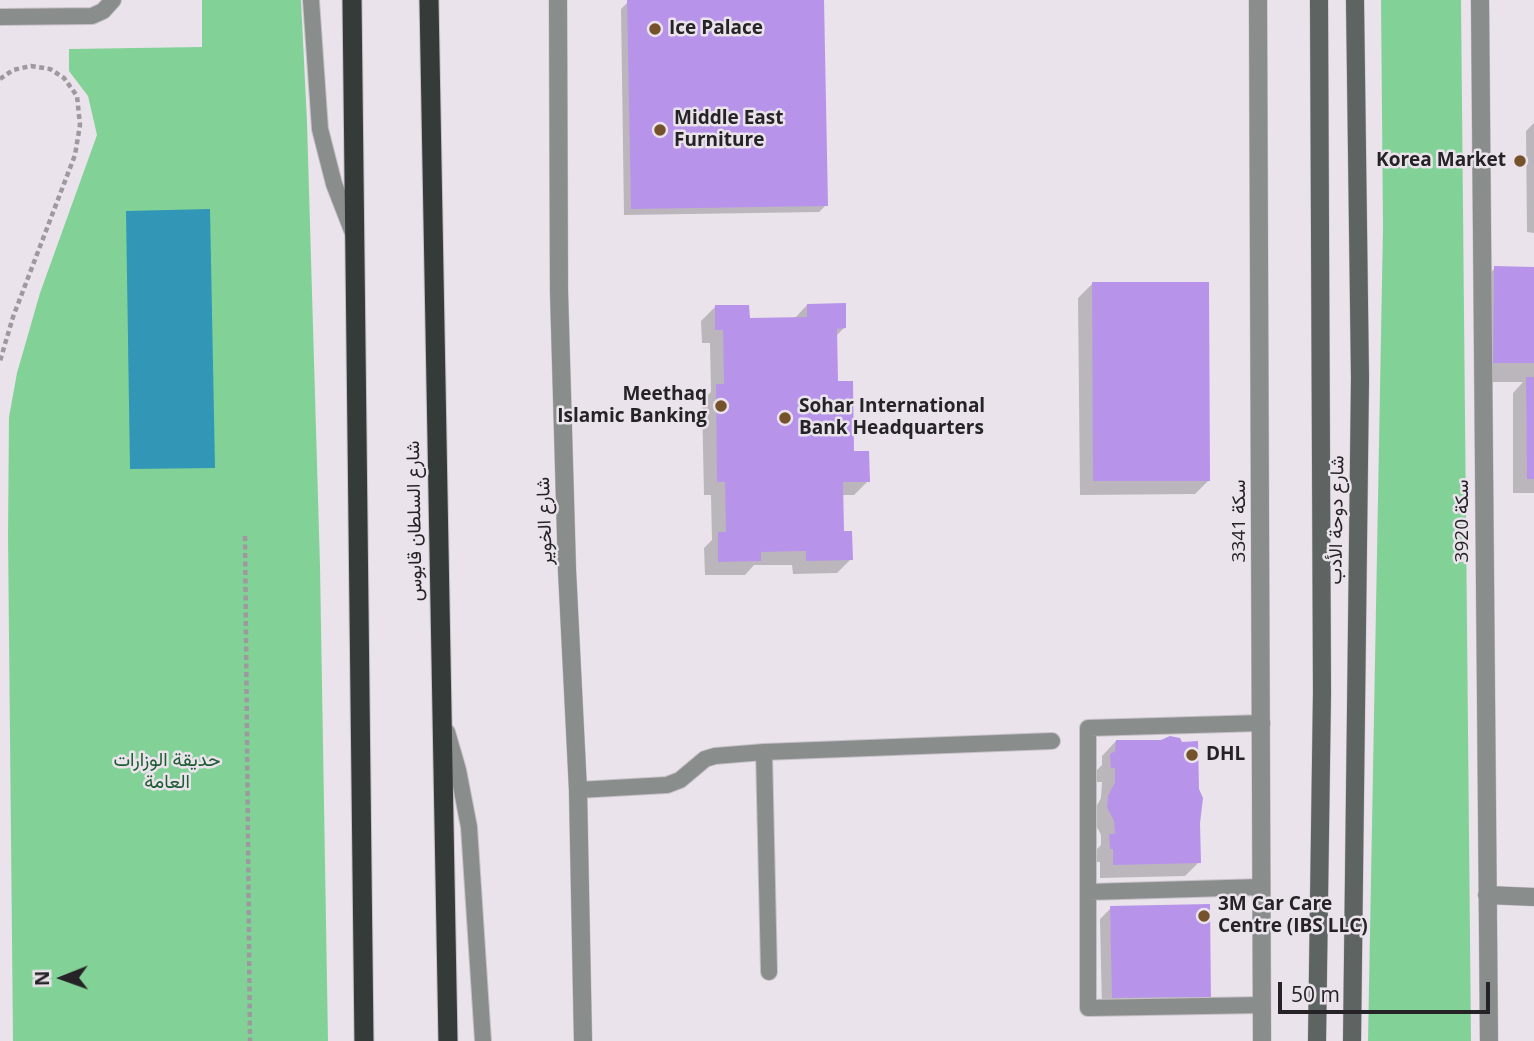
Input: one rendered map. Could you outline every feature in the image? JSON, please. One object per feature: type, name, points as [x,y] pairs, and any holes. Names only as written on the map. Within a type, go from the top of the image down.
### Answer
[{"type":"highway","points":[[352,0],[365,1041]]},
{"type":"highway","name":"شارع السلطان قابوس","points":[[429,0],[448,1041]]},
{"type":"main road","name":"شارع دوحة الأدب","points":[[1317,1041],[1322,719],[1319,0]]},
{"type":"main road","name":"شارع دوحة الأدب","points":[[1352,1041],[1360,378],[1355,0]]},
{"type":"street","name":"شارع الخوير","points":[[558,0],[559,291],[567,570],[578,790],[583,1041]]},
{"type":"street","name":"سكة 3341","points":[[1258,0],[1262,1041]]},
{"type":"street","name":"سكة 3920","points":[[1480,0],[1489,1041]]},
{"type":"street","points":[[1488,895],[1534,897]]},
{"type":"lane","points":[[0,17],[92,16],[103,11],[113,0]]},
{"type":"lane","points":[[311,0],[320,129],[334,184],[355,236]]},
{"type":"lane","points":[[441,715],[458,770],[469,827],[483,1041]]},
{"type":"lane","points":[[1262,723],[1088,728],[1088,1008],[1262,1005]]},
{"type":"lane","points":[[578,790],[667,785],[680,780],[705,759],[764,752],[1052,741]]},
{"type":"lane","points":[[764,752],[769,972]]},
{"type":"lane","points":[[1088,892],[1262,887]]},
{"type":"path","points":[[0,79],[13,71],[31,66],[50,69],[64,78],[77,96],[80,125],[75,155],[13,317],[0,361]]},
{"type":"path","points":[[245,536],[250,1041]]},
{"type":"green space","name":"حديقة الوزارات العامة","points":[[202,0],[301,0],[320,566],[328,1041],[13,1041],[9,417],[17,373],[40,293],[97,135],[88,96],[69,71],[69,49],[202,47]]},
{"type":"green space","points":[[1381,0],[1461,0],[1471,1041],[1368,1041],[1383,227]]},
{"type":"water","points":[[210,209],[215,468],[130,469],[126,211]]},
{"type":"building","points":[[627,0],[824,0],[828,206],[631,209]]},
{"type":"building","points":[[1494,266],[1534,267],[1534,363],[1493,363]]},
{"type":"building","points":[[1092,282],[1209,282],[1210,481],[1093,481]]},
{"type":"building","name":"Sohar International Bank Headquarters","points":[[846,303],[846,328],[837,329],[838,381],[853,381],[854,451],[869,451],[870,482],[843,482],[844,531],[852,531],[853,560],[806,561],[806,551],[761,552],[761,561],[718,562],[718,532],[726,532],[725,482],[717,482],[716,384],[724,384],[723,330],[715,330],[715,305],[749,305],[750,318],[807,317],[807,304]]},
{"type":"building","points":[[1526,377],[1534,377],[1534,479],[1527,479]]},
{"type":"building","points":[[1170,736],[1180,738],[1182,742],[1198,741],[1199,789],[1203,798],[1200,823],[1201,863],[1113,865],[1109,834],[1115,834],[1114,821],[1107,807],[1108,796],[1115,782],[1115,768],[1111,768],[1110,754],[1115,751],[1116,740],[1161,740]]},
{"type":"building","points":[[1210,904],[1211,1001],[1189,1002],[1189,997],[1112,998],[1110,906]]},
{"type":"place","name":"Ice Palace","points":[[655,29]]},
{"type":"place","name":"Middle East Furniture","points":[[660,130]]},
{"type":"place","name":"Korea Market","points":[[1520,161]]},
{"type":"place","name":"Meethaq Islamic Banking","points":[[721,406]]},
{"type":"place","name":"Sohar International Bank Headquarters","points":[[785,418]]},
{"type":"place","name":"DHL","points":[[1192,755]]},
{"type":"place","name":"3M Car Care Centre (IBS LLC)","points":[[1204,916]]}]
